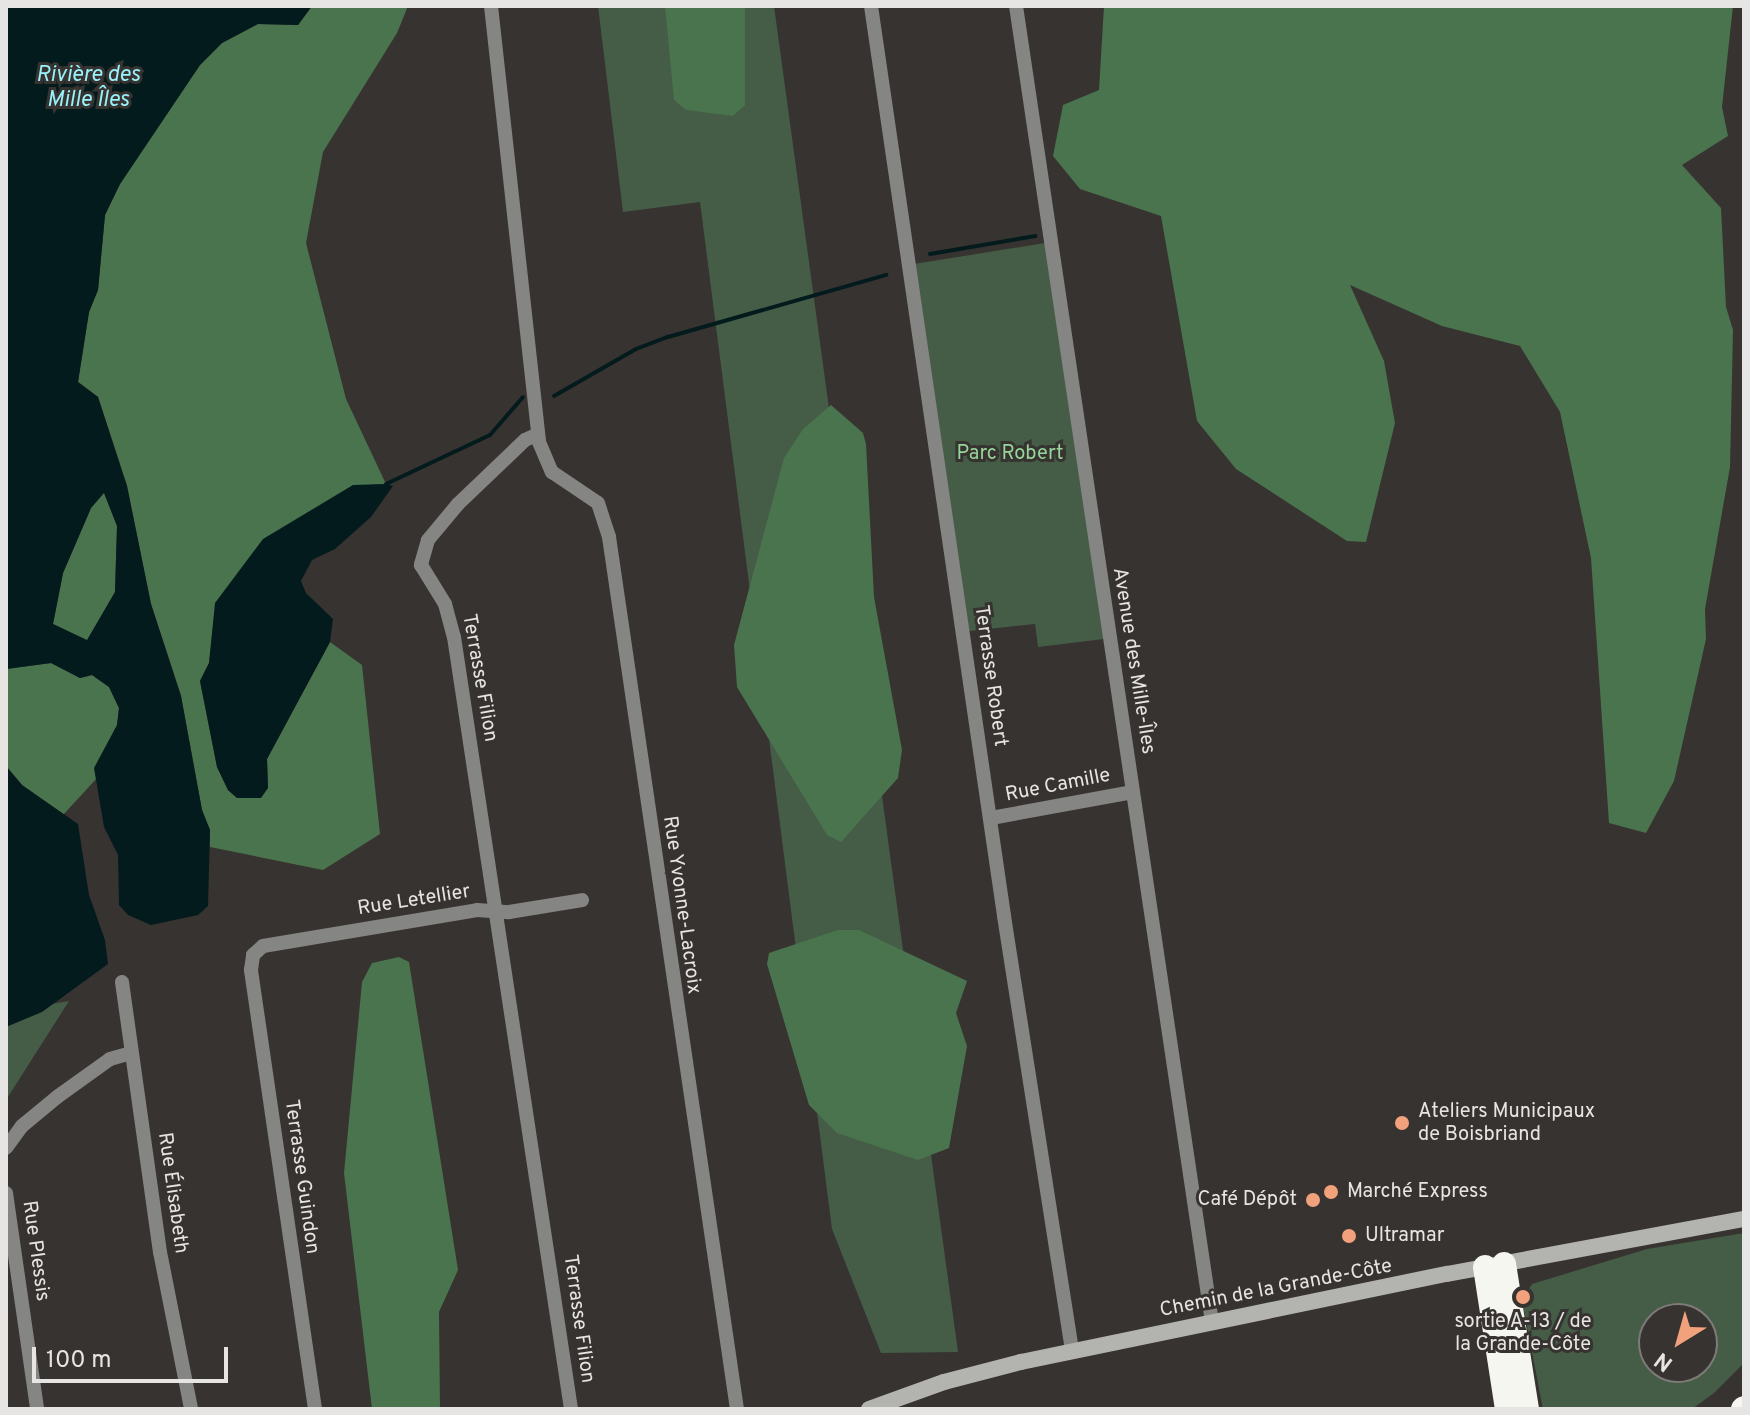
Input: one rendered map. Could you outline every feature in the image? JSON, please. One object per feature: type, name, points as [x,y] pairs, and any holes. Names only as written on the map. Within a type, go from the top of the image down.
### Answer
[{"type":"highway","points":[[1495,1266],[1507,1409]]},
{"type":"highway","points":[[1495,1266],[1527,1409]]},
{"type":"main road","name":"Chemin de la Grande-Côte","points":[[869,1409],[971,1374],[1072,1352],[1744,1219]]},
{"type":"street","points":[[491,6],[538,434]]},
{"type":"street","name":"Terrasse Robert","points":[[871,6],[1072,1352]]},
{"type":"street","name":"Avenue des Mille-Îles","points":[[1016,6],[1212,1322]]},
{"type":"street","name":"Terrasse Filion","points":[[538,434],[525,440],[458,504],[428,540],[421,565],[445,604],[454,637],[571,1409]]},
{"type":"street","name":"Rue Yvonne-Lacroix","points":[[538,434],[543,456],[552,472],[598,503],[609,537],[737,1409]]},
{"type":"street","name":"Rue Camille","points":[[991,818],[1133,792]]},
{"type":"street","name":"Rue Letellier","points":[[255,952],[269,945],[462,912],[498,912],[582,900]]},
{"type":"street","name":"Terrasse Guindon","points":[[255,952],[251,970],[315,1409]]},
{"type":"street","name":"Rue Élisabeth","points":[[122,982],[167,1294],[191,1409]]},
{"type":"street","points":[[6,1148],[22,1126],[57,1097],[110,1059],[131,1053]]},
{"type":"street","name":"Rue Plessis","points":[[6,1193],[37,1409]]},
{"type":"green space","points":[[312,6],[408,6],[397,33],[323,152],[306,243],[346,399],[386,484],[352,486],[216,603],[209,663],[200,681],[217,767],[228,790],[237,798],[268,788],[267,759],[330,642],[362,665],[380,834],[323,870],[210,847],[210,830],[202,810],[181,696],[151,604],[127,486],[98,397],[78,382],[89,312],[98,290],[105,215],[120,184],[200,65],[222,43],[258,24],[298,25]]},
{"type":"green space","points":[[598,6],[774,6],[958,1352],[881,1353],[832,1229],[700,202],[623,212]]},
{"type":"green space","points":[[665,6],[745,6],[745,105],[733,116],[686,110],[674,100]]},
{"type":"green space","points":[[1104,6],[1733,6],[1722,107],[1728,136],[1682,165],[1721,208],[1726,307],[1733,330],[1730,467],[1705,609],[1706,639],[1674,781],[1646,833],[1609,823],[1591,558],[1560,412],[1520,346],[1442,326],[1350,285],[1384,361],[1395,423],[1366,542],[1347,541],[1236,469],[1197,421],[1161,216],[1080,189],[1053,156],[1063,105],[1099,90]]},
{"type":"green space","name":"Parc Robert","points":[[1045,243],[1104,639],[1038,647],[1035,624],[969,631],[914,264]]},
{"type":"green space","points":[[831,405],[863,433],[866,444],[874,597],[902,750],[898,778],[841,842],[827,835],[737,687],[734,645],[784,458],[803,429]]},
{"type":"green space","points":[[104,492],[117,526],[115,592],[87,641],[53,624],[63,573],[91,508]]},
{"type":"green space","points":[[51,663],[80,678],[92,675],[109,687],[119,708],[117,726],[95,768],[97,778],[63,815],[22,785],[6,766],[6,669]]},
{"type":"green space","points":[[838,930],[859,930],[967,981],[956,1013],[967,1046],[949,1148],[918,1160],[837,1133],[809,1105],[767,964],[769,953]]},
{"type":"green space","points":[[399,957],[409,962],[458,1270],[439,1312],[440,1409],[372,1409],[344,1173],[362,982],[372,963]]},
{"type":"green space","points":[[69,1001],[6,1100],[6,1012]]},
{"type":"green space","points":[[1744,1233],[1744,1363],[1714,1393],[1692,1409],[1543,1409],[1522,1300],[1532,1284],[1647,1249]]},
{"type":"water","name":"Rivière des Mille Îles","points":[[6,6],[312,6],[298,25],[258,24],[222,43],[200,65],[120,184],[105,215],[98,290],[89,312],[78,382],[98,397],[127,486],[151,604],[181,696],[202,810],[210,830],[208,906],[198,915],[151,925],[128,915],[119,905],[118,855],[104,827],[94,768],[117,725],[119,708],[109,687],[92,675],[80,678],[51,663],[6,669]],"holes":[[[104,493],[117,526],[115,592],[87,640],[53,624],[63,573],[91,508]]]},
{"type":"water","points":[[353,485],[393,486],[371,517],[335,549],[312,560],[301,581],[306,593],[333,619],[330,642],[267,759],[268,788],[261,798],[237,798],[228,790],[217,767],[200,681],[209,663],[215,603],[263,539]]},
{"type":"water","points":[[6,766],[22,785],[78,824],[89,895],[105,940],[108,964],[42,1012],[6,1027]]},
{"type":"waterway","points":[[930,254],[1035,236]]},
{"type":"waterway","points":[[554,396],[636,349],[668,337],[886,275]]},
{"type":"waterway","points":[[386,484],[490,435],[523,397]]},
{"type":"place","name":"Ateliers Municipaux de Boisbriand","points":[[1402,1123]]},
{"type":"place","name":"Marché Express","points":[[1331,1192]]},
{"type":"place","name":"Café Dépôt","points":[[1313,1200]]},
{"type":"place","name":"Ultramar","points":[[1349,1236]]},
{"type":"place","name":"sortie A-13 / de la Grande-Côte","points":[[1523,1297]]}]
